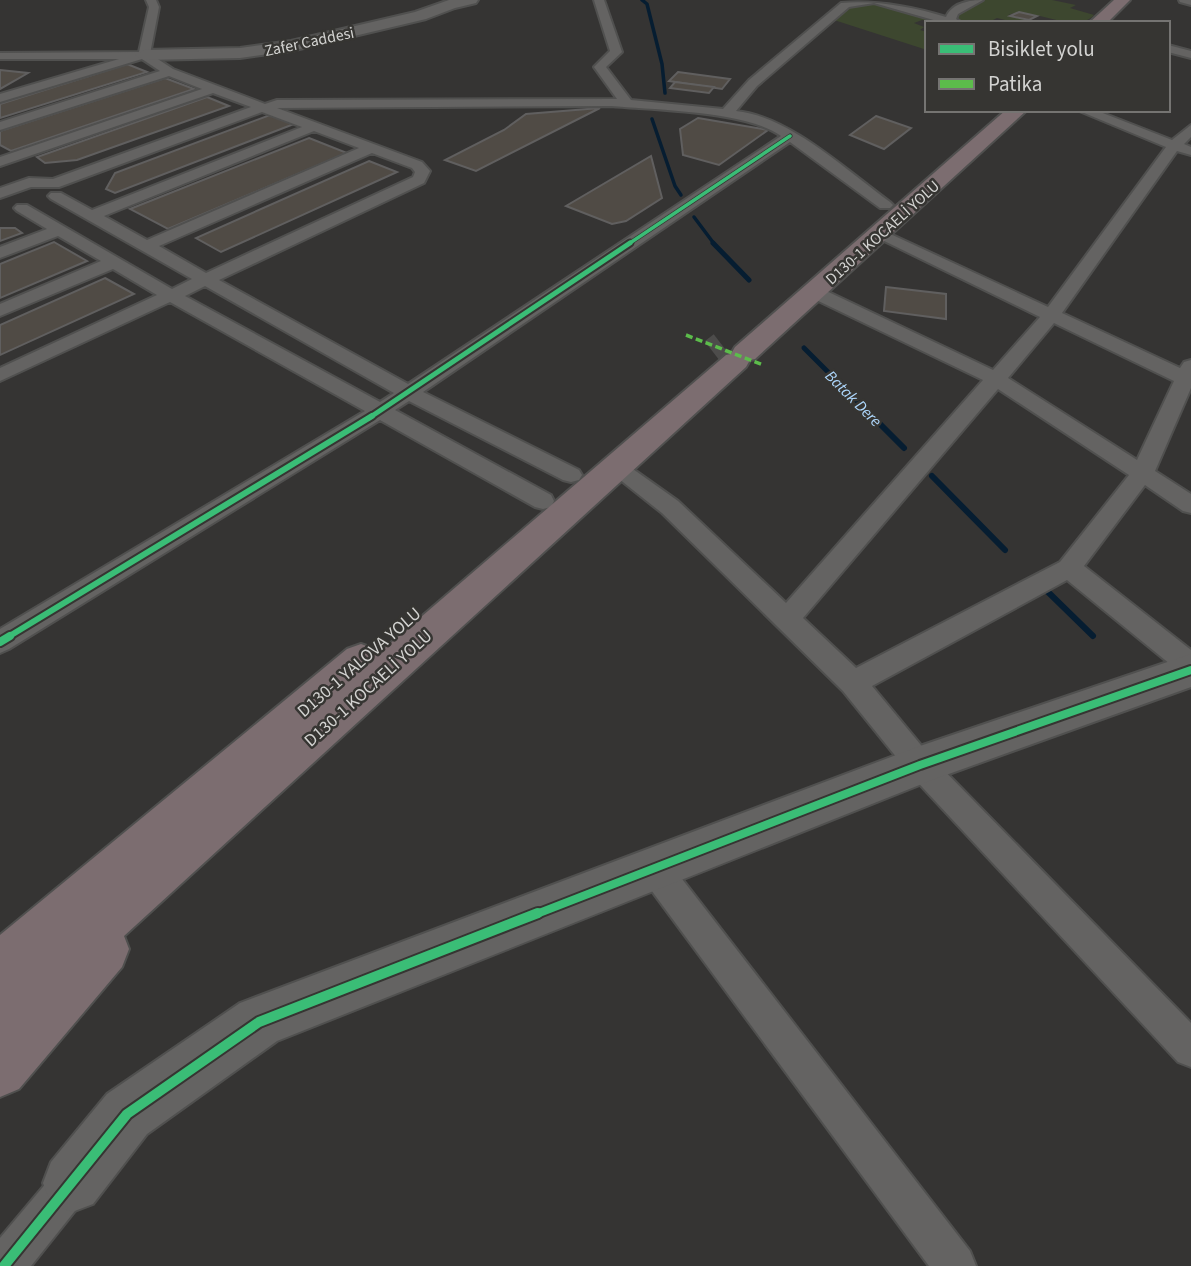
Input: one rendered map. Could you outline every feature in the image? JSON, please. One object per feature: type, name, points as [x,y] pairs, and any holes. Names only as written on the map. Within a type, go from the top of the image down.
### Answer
[{"type":"highway","points":[[1099,21],[1123,0]]},
{"type":"highway","points":[[1117,21],[1140,0]]},
{"type":"highway","name":"D130-1 YALOVA YOLU","points":[[0,968],[181,834],[571,475],[729,353],[885,205],[993,112]]},
{"type":"highway","name":"D130-1 KOCAELİ YOLU","points":[[0,1014],[181,834],[615,467],[729,353],[814,292],[1016,112]]},
{"type":"highway","points":[[0,943],[181,834]]},
{"type":"highway","points":[[0,1070],[181,834]]},
{"type":"street","points":[[144,55],[154,7],[151,0]]},
{"type":"street","name":"Zafer Caddesi","points":[[144,55],[258,51],[419,16],[471,0]]},
{"type":"street","points":[[599,0],[616,52],[600,67],[627,103]]},
{"type":"street","points":[[727,113],[753,83],[826,24],[833,11],[850,4],[874,0],[954,21],[953,12],[978,0]]},
{"type":"street","points":[[1184,0],[1191,2]]},
{"type":"street","points":[[1170,49],[1191,54]]},
{"type":"street","points":[[0,98],[144,55]]},
{"type":"street","points":[[0,57],[144,55],[169,72],[417,165],[423,171],[419,180],[0,376]]},
{"type":"street","points":[[0,126],[169,72]]},
{"type":"street","points":[[0,164],[213,89]]},
{"type":"street","points":[[4,201],[36,206],[57,189],[277,104],[627,103],[727,113],[775,125],[885,205]]},
{"type":"street","points":[[1088,112],[1182,149]]},
{"type":"street","points":[[92,216],[313,127]]},
{"type":"street","points":[[787,619],[1052,314],[1182,149],[1191,129]]},
{"type":"street","points":[[0,642],[379,412],[790,136]]},
{"type":"street","points":[[146,246],[371,148]]},
{"type":"street","points":[[0,164],[29,182],[57,189],[92,216],[408,393],[571,475]]},
{"type":"street","points":[[4,201],[29,182]]},
{"type":"street","points":[[4,201],[542,501]]},
{"type":"street","points":[[0,253],[58,230]]},
{"type":"street","points":[[853,683],[1069,568],[1143,472],[1189,375],[880,235]]},
{"type":"street","points":[[0,311],[114,262]]},
{"type":"street","points":[[814,292],[996,379],[1191,505]]},
{"type":"street","points":[[615,467],[670,507],[853,683],[920,765],[1191,1049]]},
{"type":"street","points":[[1069,568],[1191,668]]},
{"type":"street","points":[[4,1266],[127,1114],[259,1022],[920,765],[1191,668]]},
{"type":"street","points":[[654,868],[954,1266]]},
{"type":"green space","points":[[982,0],[1052,0],[1076,5],[1070,8],[1094,15],[1086,21],[1060,21],[1018,13],[1008,15],[1031,21],[997,18],[991,21],[962,21],[954,17],[962,9]]},
{"type":"green space","points":[[864,3],[882,4],[945,21],[922,20],[914,23],[924,27],[920,30],[925,31],[925,49],[834,20],[839,12]]},
{"type":"building","points":[[1019,12],[1037,16],[1029,20],[1010,16]]},
{"type":"building","points":[[127,64],[147,72],[0,118],[0,104]]},
{"type":"building","points":[[0,70],[28,73],[0,89]]},
{"type":"building","points":[[678,72],[730,79],[722,89],[669,81]]},
{"type":"building","points":[[165,78],[194,89],[11,151],[0,145],[0,131]]},
{"type":"building","points":[[675,82],[714,87],[709,93],[670,88]]},
{"type":"building","points":[[207,97],[229,106],[77,160],[45,163],[37,157]]},
{"type":"building","points":[[600,108],[476,171],[445,160],[504,130],[526,114]]},
{"type":"building","points":[[270,115],[294,124],[115,193],[106,189],[115,173]]},
{"type":"building","points":[[876,116],[911,128],[884,149],[850,135]]},
{"type":"building","points":[[698,118],[768,130],[719,165],[683,155],[680,129]]},
{"type":"building","points":[[309,138],[347,153],[168,229],[130,209]]},
{"type":"building","points":[[651,156],[662,198],[626,221],[612,224],[566,206]]},
{"type":"building","points":[[369,161],[397,172],[221,252],[196,238]]},
{"type":"building","points":[[0,228],[15,228],[22,233],[0,241]]},
{"type":"building","points":[[54,242],[87,261],[0,298],[0,264]]},
{"type":"building","points":[[105,278],[134,294],[0,355],[0,325]]},
{"type":"building","points":[[886,287],[946,294],[946,319],[884,311]]},
{"type":"waterway","name":"Batak Dere","points":[[642,0],[647,4],[662,64],[665,93]]},
{"type":"waterway","name":"Batak Dere","points":[[652,119],[675,186],[681,195]]},
{"type":"waterway","name":"Batak Dere","points":[[694,217],[715,245]]},
{"type":"waterway","name":"Batak Dere","points":[[713,243],[749,280]]},
{"type":"waterway","name":"Batak Dere","points":[[804,348],[904,448]]},
{"type":"waterway","name":"Batak Dere","points":[[932,476],[1005,550]]},
{"type":"waterway","name":"Batak Dere","points":[[1048,592],[1093,636]]},
{"type":"tunnel","points":[[713,352],[722,345]]},
{"type":"marked path","points":[[686,335],[763,365]]},
{"type":"cycle path","points":[[0,642],[379,412],[790,136]]},
{"type":"cycle path","points":[[4,1266],[127,1114],[259,1022],[920,765],[1191,670]]}]
